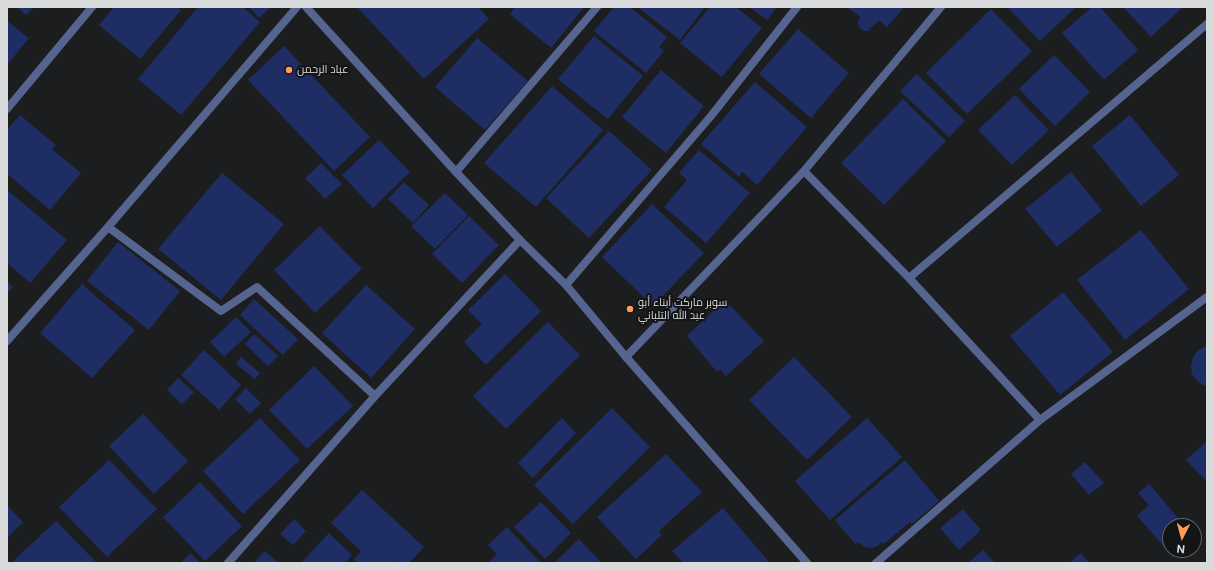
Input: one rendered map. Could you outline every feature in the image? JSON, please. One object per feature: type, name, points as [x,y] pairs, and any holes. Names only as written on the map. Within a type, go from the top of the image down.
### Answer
[{"type":"street","points":[[7,109],[92,7]]},
{"type":"street","points":[[7,341],[108,227],[297,7]]},
{"type":"street","points":[[306,7],[456,172],[520,240],[566,285],[626,357],[808,563]]},
{"type":"street","points":[[456,172],[597,7]]},
{"type":"street","points":[[566,285],[711,116],[797,7]]},
{"type":"street","points":[[626,357],[804,171],[941,7]]},
{"type":"street","points":[[909,278],[1207,24]]},
{"type":"street","points":[[804,171],[909,278],[1040,420]]},
{"type":"street","points":[[108,227],[221,311],[257,287],[375,396]]},
{"type":"street","points":[[228,563],[375,396],[520,240]]},
{"type":"street","points":[[876,563],[1040,420],[1207,296]]},
{"type":"building","points":[[17,7],[34,7],[26,15]]},
{"type":"building","points":[[114,7],[177,7],[181,10],[140,59],[99,25]]},
{"type":"building","points":[[198,7],[243,7],[260,22],[181,115],[138,79]]},
{"type":"building","points":[[249,7],[271,7],[259,18]]},
{"type":"building","points":[[478,7],[489,19],[424,79],[358,8]]},
{"type":"building","points":[[515,7],[584,7],[551,48],[510,14]]},
{"type":"building","points":[[614,7],[630,7],[667,37],[659,47],[664,51],[646,73],[594,31]]},
{"type":"building","points":[[637,7],[705,7],[680,40]]},
{"type":"building","points":[[710,7],[736,7],[762,28],[722,77],[680,43]]},
{"type":"building","points":[[749,7],[777,7],[767,20]]},
{"type":"building","points":[[847,7],[904,7],[887,27],[879,20],[868,31],[863,31],[859,27],[858,22],[860,17]]},
{"type":"building","points":[[1007,7],[1076,7],[1040,41]]},
{"type":"building","points":[[1092,7],[1100,7],[1138,50],[1104,80],[1062,33]]},
{"type":"building","points":[[1123,7],[1183,7],[1151,37]]},
{"type":"building","points":[[991,9],[1032,51],[967,114],[926,73]]},
{"type":"building","points":[[7,21],[29,38],[7,65]]},
{"type":"building","points":[[798,29],[849,73],[811,118],[759,74]]},
{"type":"building","points":[[594,36],[643,76],[608,119],[558,79]]},
{"type":"building","points":[[477,38],[528,81],[485,130],[435,87]]},
{"type":"building","points":[[284,46],[370,137],[334,171],[248,80]]},
{"type":"building","points":[[1054,55],[1090,92],[1055,126],[1019,89]]},
{"type":"building","points":[[661,70],[704,106],[666,153],[622,117]]},
{"type":"building","points":[[917,74],[965,121],[949,137],[900,91]]},
{"type":"building","points":[[755,82],[807,127],[757,185],[742,172],[739,177],[701,144]]},
{"type":"building","points":[[552,86],[603,130],[536,207],[484,163]]},
{"type":"building","points":[[1015,95],[1049,130],[1012,165],[978,130]]},
{"type":"building","points":[[903,99],[946,141],[884,205],[841,163]]},
{"type":"building","points":[[20,115],[56,145],[52,149],[81,173],[50,210],[7,174],[7,130]]},
{"type":"building","points":[[1130,115],[1179,175],[1141,206],[1092,146]]},
{"type":"building","points":[[609,131],[652,170],[589,238],[546,198]]},
{"type":"building","points":[[379,140],[410,172],[373,208],[342,175]]},
{"type":"building","points":[[699,150],[750,193],[706,243],[664,207],[687,180],[679,173]]},
{"type":"building","points":[[321,163],[342,184],[325,199],[305,178]]},
{"type":"building","points":[[1071,172],[1102,210],[1057,247],[1025,209]]},
{"type":"building","points":[[222,173],[284,224],[221,300],[158,249]]},
{"type":"building","points":[[404,182],[429,205],[413,223],[388,199]]},
{"type":"building","points":[[7,190],[67,240],[30,283],[7,263]]},
{"type":"building","points":[[445,193],[468,215],[435,249],[411,226]]},
{"type":"building","points":[[652,204],[704,253],[653,306],[602,257]]},
{"type":"building","points":[[469,216],[499,245],[462,283],[432,254]]},
{"type":"building","points":[[320,226],[362,269],[315,313],[274,270]]},
{"type":"building","points":[[1141,230],[1189,289],[1125,340],[1077,280]]},
{"type":"building","points":[[118,242],[180,291],[149,330],[87,281]]},
{"type":"building","points":[[505,274],[541,311],[486,365],[464,342],[482,324],[468,310]]},
{"type":"building","points":[[7,282],[13,287],[7,293]]},
{"type":"building","points":[[82,284],[135,330],[92,378],[40,333]]},
{"type":"building","points":[[366,285],[415,329],[371,378],[322,333]]},
{"type":"building","points":[[1063,292],[1113,352],[1060,395],[1010,336]]},
{"type":"building","points":[[254,299],[298,339],[283,355],[240,315]]},
{"type":"building","points":[[725,300],[764,341],[726,376],[720,369],[717,372],[687,336]]},
{"type":"building","points":[[236,317],[251,332],[224,357],[210,342]]},
{"type":"building","points":[[548,322],[580,355],[506,429],[473,396]]},
{"type":"building","points":[[254,334],[278,356],[268,366],[245,344]]},
{"type":"building","points":[[1207,346],[1207,387],[1197,381],[1192,374],[1191,366],[1193,357],[1198,350]]},
{"type":"building","points":[[204,350],[241,385],[219,410],[181,375]]},
{"type":"building","points":[[241,357],[260,373],[255,379],[236,364]]},
{"type":"building","points":[[794,357],[852,417],[807,460],[749,400]]},
{"type":"building","points":[[314,366],[353,406],[307,449],[269,410]]},
{"type":"building","points":[[178,378],[194,392],[182,404],[167,390]]},
{"type":"building","points":[[246,388],[261,403],[250,414],[235,399]]},
{"type":"building","points":[[612,408],[650,447],[573,524],[534,485]]},
{"type":"building","points":[[143,414],[188,461],[154,494],[109,446]]},
{"type":"building","points":[[260,418],[300,460],[243,514],[203,471]]},
{"type":"building","points":[[562,418],[576,433],[533,478],[518,463]]},
{"type":"building","points":[[867,418],[902,457],[830,520],[795,481]]},
{"type":"building","points":[[1207,441],[1207,482],[1186,460]]},
{"type":"building","points":[[666,454],[702,492],[659,531],[662,535],[636,559],[597,517]]},
{"type":"building","points":[[109,460],[157,509],[107,557],[59,507]]},
{"type":"building","points":[[905,460],[939,501],[912,524],[910,522],[884,544],[881,542],[878,546],[871,548],[864,547],[858,542],[855,544],[835,520]]},
{"type":"building","points":[[1085,462],[1104,483],[1089,495],[1071,474]]},
{"type":"building","points":[[200,482],[242,526],[205,561],[163,517]]},
{"type":"building","points":[[1149,484],[1178,518],[1162,518],[1162,544],[1137,516],[1149,505],[1138,493]]},
{"type":"building","points":[[362,490],[424,547],[409,563],[400,563],[398,561],[397,563],[358,563],[354,559],[361,551],[331,523]]},
{"type":"building","points":[[541,502],[571,533],[545,559],[514,527]]},
{"type":"building","points":[[7,505],[23,522],[7,538]]},
{"type":"building","points":[[723,508],[770,563],[683,563],[672,551]]},
{"type":"building","points":[[963,509],[981,530],[959,550],[940,528]]},
{"type":"building","points":[[294,519],[306,531],[293,545],[280,534]]},
{"type":"building","points":[[56,521],[97,563],[11,563]]},
{"type":"building","points":[[507,527],[541,563],[488,563],[497,554],[488,545]]},
{"type":"building","points":[[329,533],[352,555],[347,561],[349,563],[301,563]]},
{"type":"building","points":[[579,539],[602,563],[554,563]]},
{"type":"building","points":[[983,550],[995,563],[968,563]]},
{"type":"building","points":[[265,551],[279,563],[257,563],[255,561]]},
{"type":"building","points":[[190,553],[201,563],[181,563]]},
{"type":"building","points":[[1081,553],[1090,563],[1069,563]]},
{"type":"place","name":"عباد الرحمن","points":[[289,70]]},
{"type":"place","name":"سوبر ماركت أبناء أبو عبد الله التلباني","points":[[630,309]]}]
